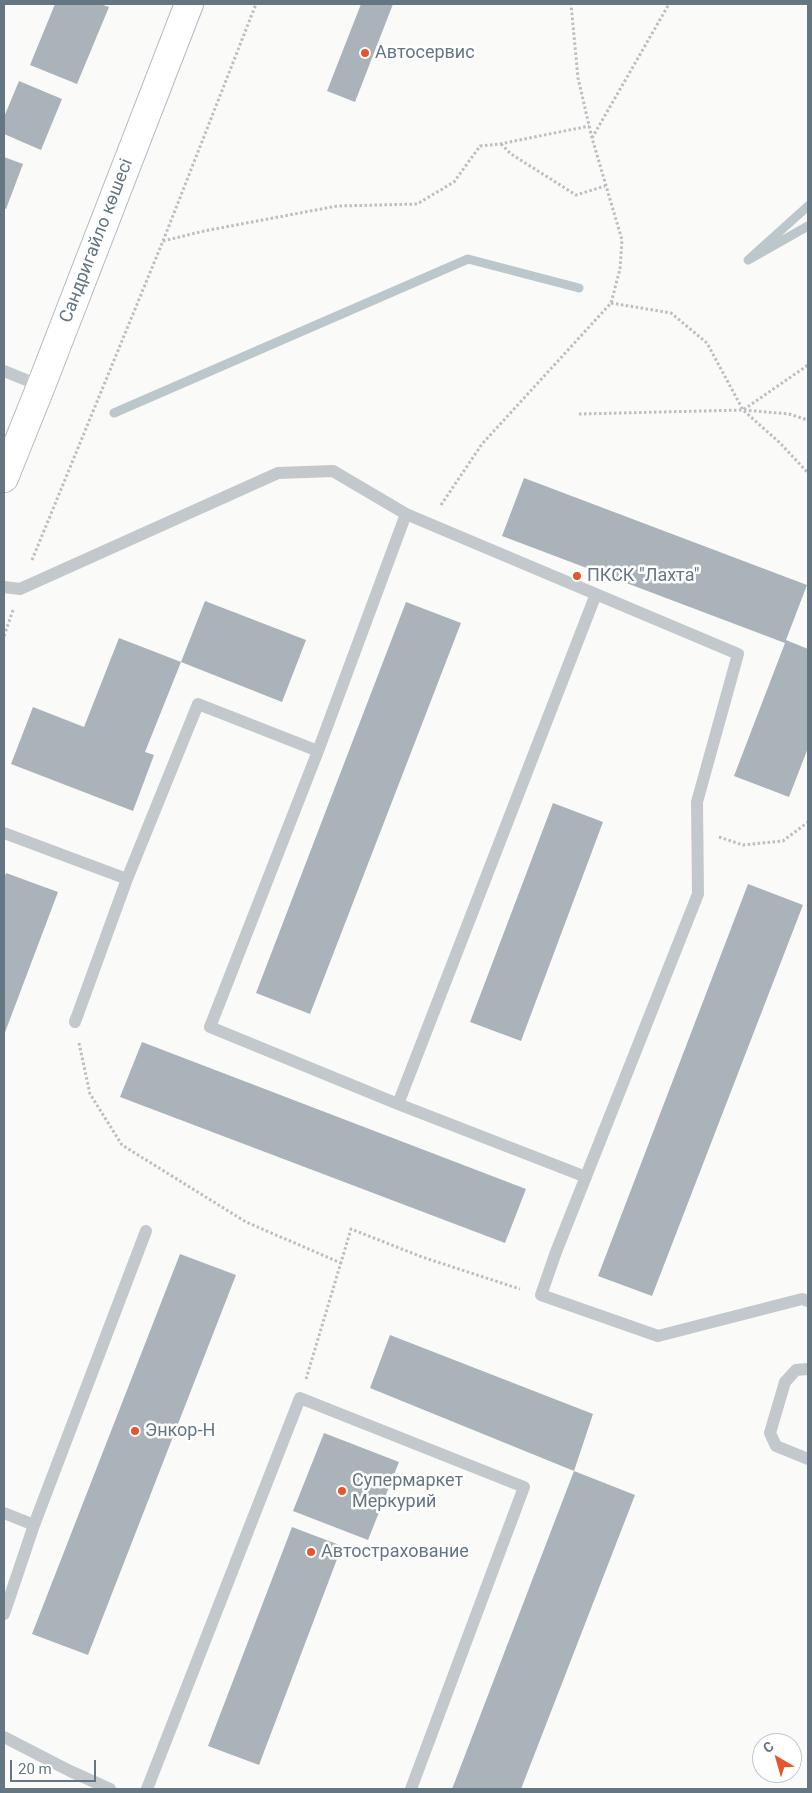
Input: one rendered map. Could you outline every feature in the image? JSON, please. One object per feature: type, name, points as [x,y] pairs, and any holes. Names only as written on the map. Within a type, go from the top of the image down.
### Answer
[{"type":"street","name":"Сандригайло көшесі","points":[[4,478],[189,4]]},
{"type":"lane","points":[[4,370],[41,386]]},
{"type":"lane","points":[[4,587],[20,589],[278,473],[333,471],[406,514],[428,524],[738,654],[697,802],[698,894],[541,1295],[658,1336],[802,1298],[808,1301]]},
{"type":"lane","points":[[406,514],[318,751],[210,1027],[398,1104],[586,1177]]},
{"type":"lane","points":[[398,1104],[596,594]]},
{"type":"lane","points":[[75,1022],[127,879],[198,704],[318,751]]},
{"type":"lane","points":[[4,833],[127,879]]},
{"type":"lane","points":[[4,1614],[34,1524],[146,1231]]},
{"type":"lane","points":[[808,1369],[796,1370],[785,1382],[770,1433],[776,1446],[808,1459]]},
{"type":"lane","points":[[147,1789],[300,1398],[524,1487],[411,1789]]},
{"type":"lane","points":[[4,1513],[34,1524]]},
{"type":"lane","points":[[4,1738],[110,1789]]},
{"type":"path","points":[[4,636],[20,589],[163,241],[256,4]]},
{"type":"path","points":[[428,524],[482,444],[611,303],[620,269],[622,240],[605,186],[578,78],[571,4]]},
{"type":"path","points":[[592,138],[669,4]]},
{"type":"path","points":[[163,241],[204,231],[337,206],[417,204],[454,182],[480,146],[500,144],[589,126]]},
{"type":"path","points":[[500,144],[511,154],[576,195],[605,186]]},
{"type":"path","points":[[611,303],[671,313],[707,343],[743,410],[780,443],[808,473]]},
{"type":"path","points":[[743,410],[808,365]]},
{"type":"path","points":[[579,414],[743,410],[788,414],[808,420]]},
{"type":"path","points":[[697,829],[743,845],[784,841],[808,822]]},
{"type":"path","points":[[75,1022],[90,1094],[122,1145],[246,1222],[341,1263]]},
{"type":"path","points":[[300,1398],[351,1229],[422,1257],[541,1295]]},
{"type":"building","points":[[55,4],[100,4],[109,7],[77,84],[30,65]]},
{"type":"building","points":[[361,4],[393,4],[355,102],[327,91]]},
{"type":"building","points":[[19,81],[62,99],[41,150],[4,134],[4,117]]},
{"type":"building","points":[[4,157],[23,164],[6,209],[4,208]]},
{"type":"building","points":[[524,478],[807,585],[786,640],[808,649],[808,748],[789,797],[734,776],[785,643],[502,536]]},
{"type":"building","points":[[205,601],[306,640],[282,702],[181,662]]},
{"type":"building","points":[[406,602],[461,623],[310,1014],[256,993]]},
{"type":"building","points":[[119,638],[181,662],[145,752],[154,755],[133,811],[11,764],[33,707],[84,727]]},
{"type":"building","points":[[553,803],[603,822],[521,1041],[470,1022]]},
{"type":"building","points":[[6,873],[58,892],[4,1035],[4,879]]},
{"type":"building","points":[[748,884],[803,905],[652,1296],[598,1276]]},
{"type":"building","points":[[142,1042],[526,1189],[505,1243],[120,1097]]},
{"type":"building","points":[[180,1254],[236,1275],[88,1655],[32,1634]]},
{"type":"building","points":[[390,1335],[593,1414],[574,1471],[370,1388]]},
{"type":"building","points":[[324,1433],[399,1462],[368,1540],[293,1511]]},
{"type":"building","points":[[574,1471],[635,1495],[521,1789],[452,1789]]},
{"type":"building","points":[[292,1527],[342,1546],[259,1765],[208,1746]]},
{"type":"waterway","points":[[808,206],[748,260],[808,226]]},
{"type":"waterway","points":[[114,413],[468,259],[579,288]]},
{"type":"place","name":"Автосервис","points":[[365,53]]},
{"type":"place","name":"ПКСК \"Лахта\"","points":[[577,576]]},
{"type":"place","name":"Энкор-Н","points":[[135,1431]]},
{"type":"place","name":"Супермаркет Меркурий","points":[[342,1491]]},
{"type":"place","name":"Автострахование","points":[[311,1552]]}]
